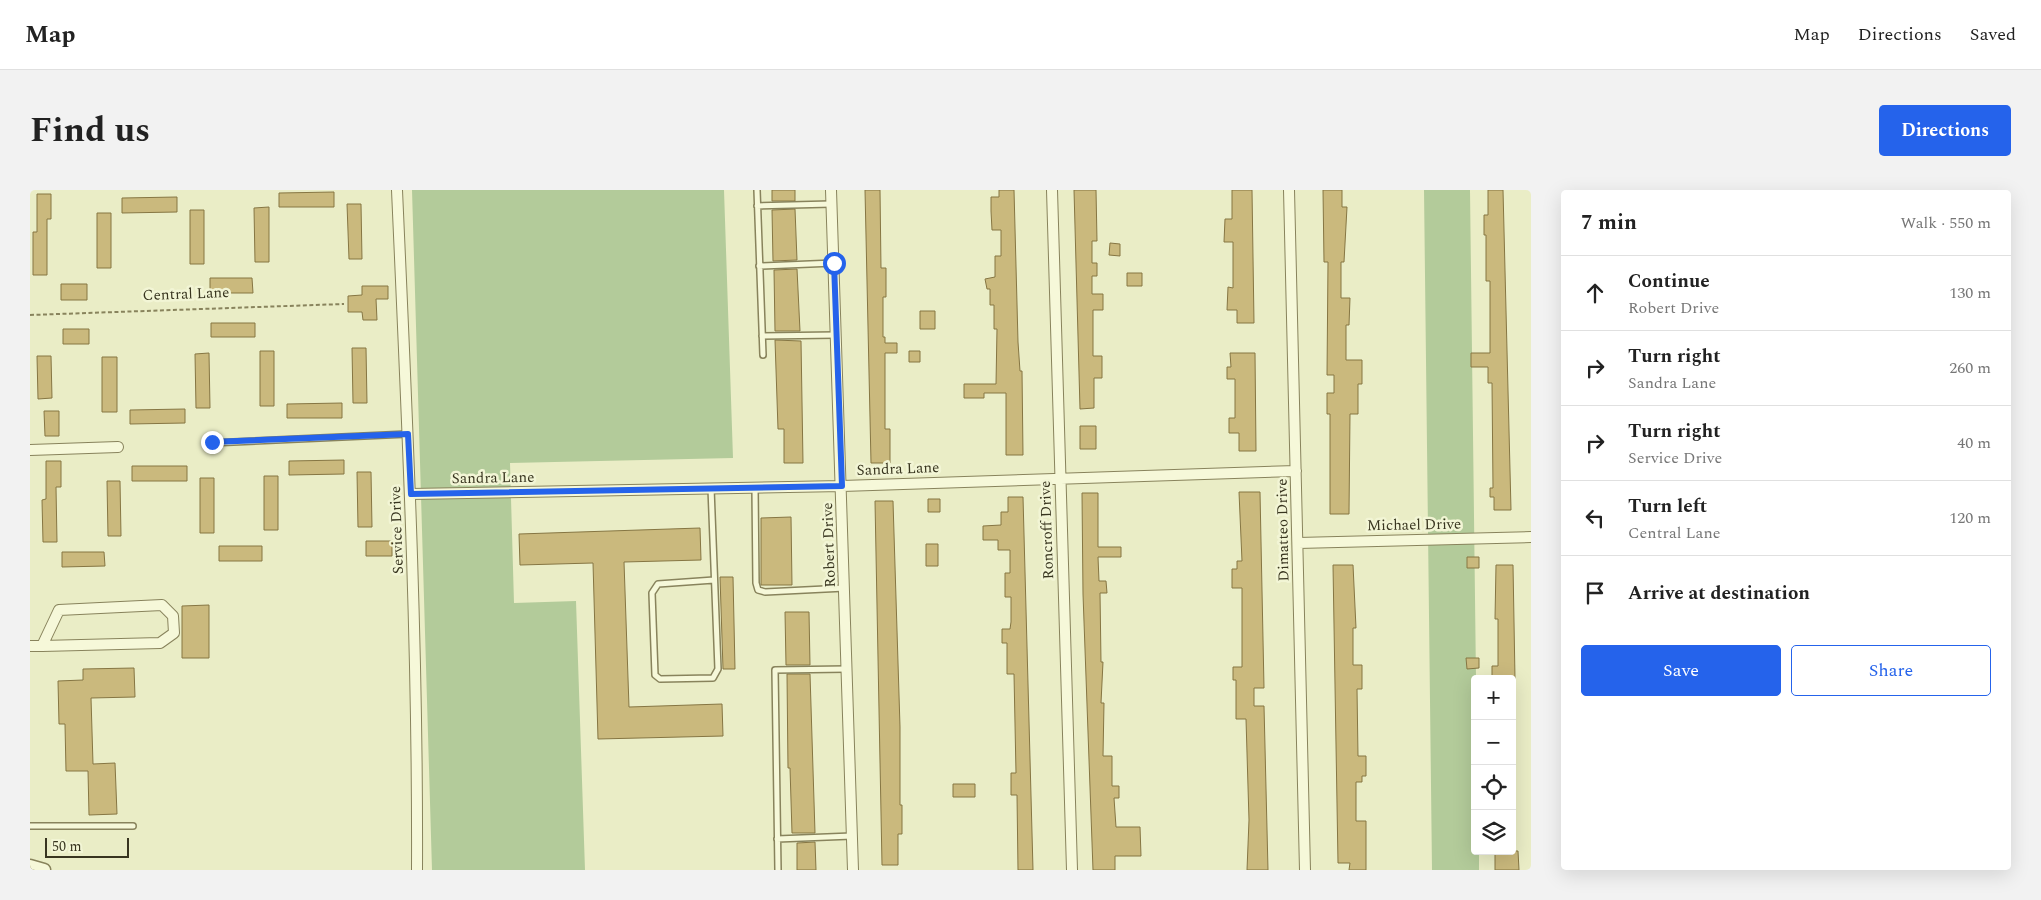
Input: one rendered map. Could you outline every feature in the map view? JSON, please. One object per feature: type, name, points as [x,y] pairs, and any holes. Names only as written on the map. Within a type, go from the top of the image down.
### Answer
[{"type":"street","name":"Service Drive","points":[[397,190],[411,494],[418,729],[417,870]]},
{"type":"street","name":"Robert Drive","points":[[831,190],[853,870]]},
{"type":"street","name":"Roncroff Drive","points":[[1052,190],[1072,870]]},
{"type":"street","name":"Dimatteo Drive","points":[[1289,190],[1305,870]]},
{"type":"street","points":[[30,450],[118,447]]},
{"type":"street","name":"Sandra Lane","points":[[411,494],[842,486],[1296,471]]},
{"type":"street","name":"Michael Drive","points":[[1298,543],[1531,537]]},
{"type":"street","points":[[30,646],[42,646],[160,643],[174,633],[173,616],[162,605],[59,610],[42,646]]},
{"type":"street","points":[[30,866],[44,870]]},
{"type":"lane","points":[[757,190],[763,355]]},
{"type":"lane","points":[[757,206],[831,204]]},
{"type":"lane","points":[[759,266],[834,263]]},
{"type":"lane","points":[[762,336],[836,335]]},
{"type":"lane","points":[[212,442],[408,434]]},
{"type":"lane","points":[[711,488],[718,668],[713,678],[660,679],[655,674],[652,593],[658,584],[714,580]]},
{"type":"lane","points":[[755,488],[756,583],[758,590],[765,592],[845,588]]},
{"type":"lane","points":[[778,870],[775,670],[847,669]]},
{"type":"lane","points":[[30,826],[133,826]]},
{"type":"lane","points":[[777,838],[852,836]]},
{"type":"path","name":"Central Lane","points":[[30,315],[344,304]]},
{"type":"green space","points":[[412,190],[724,190],[733,458],[510,463],[514,603],[576,601],[585,870],[432,870]]},
{"type":"green space","points":[[1424,190],[1470,190],[1476,675],[1471,675],[1471,855],[1479,855],[1479,870],[1432,870]]},
{"type":"building","points":[[772,190],[795,190],[795,201],[772,201]]},
{"type":"building","points":[[865,190],[880,190],[881,268],[886,268],[886,297],[883,297],[883,337],[885,337],[885,343],[897,343],[897,353],[885,353],[885,429],[890,429],[890,463],[871,463]]},
{"type":"building","points":[[999,190],[1014,190],[1018,342],[1020,371],[1022,371],[1023,455],[1006,455],[1006,393],[984,393],[984,398],[964,398],[964,384],[996,384],[997,329],[994,329],[994,305],[990,305],[990,289],[987,289],[985,279],[995,277],[995,256],[1001,256],[1001,230],[992,230],[991,211],[991,197],[999,197]]},
{"type":"building","points":[[1074,190],[1096,190],[1097,241],[1092,241],[1092,263],[1097,263],[1097,276],[1092,276],[1092,294],[1103,294],[1103,310],[1093,310],[1093,356],[1102,356],[1102,378],[1094,378],[1094,408],[1080,409]]},
{"type":"building","points":[[1232,190],[1252,190],[1254,323],[1237,323],[1237,310],[1227,310],[1228,287],[1233,288],[1233,242],[1224,242],[1225,219],[1232,219]]},
{"type":"building","points":[[1323,190],[1342,190],[1342,207],[1347,207],[1344,262],[1341,262],[1341,298],[1350,298],[1349,325],[1346,325],[1346,360],[1362,360],[1362,384],[1358,384],[1358,414],[1350,414],[1349,514],[1330,514],[1330,414],[1327,414],[1327,393],[1334,393],[1334,375],[1327,375],[1328,262],[1324,262]]},
{"type":"building","points":[[1488,190],[1503,190],[1511,510],[1494,510],[1494,497],[1490,497],[1490,488],[1493,488],[1492,383],[1488,383],[1488,367],[1471,367],[1471,353],[1490,353],[1490,281],[1486,281],[1486,235],[1484,235],[1484,215],[1488,215]]},
{"type":"building","points":[[334,192],[334,207],[279,207],[279,193]]},
{"type":"building","points":[[37,194],[51,194],[51,219],[47,219],[47,275],[33,275],[33,232],[37,232]]},
{"type":"building","points":[[177,197],[177,212],[122,213],[122,198]]},
{"type":"building","points":[[347,204],[361,204],[362,259],[349,259]]},
{"type":"building","points":[[269,207],[269,262],[255,262],[254,208]]},
{"type":"building","points":[[795,209],[797,260],[773,261],[772,210]]},
{"type":"building","points":[[190,210],[204,210],[204,264],[190,264]]},
{"type":"building","points":[[97,213],[111,213],[111,268],[97,268]]},
{"type":"building","points":[[1110,243],[1120,244],[1120,256],[1109,255]]},
{"type":"building","points":[[797,269],[800,331],[775,331],[774,270]]},
{"type":"building","points":[[1127,273],[1142,273],[1142,286],[1127,286]]},
{"type":"building","points":[[210,278],[252,278],[253,293],[210,293]]},
{"type":"building","points":[[61,284],[87,284],[87,300],[61,300]]},
{"type":"building","points":[[362,286],[388,286],[388,299],[376,299],[377,320],[363,320],[362,312],[348,312],[348,296],[362,295]]},
{"type":"building","points":[[920,311],[935,311],[935,329],[920,329]]},
{"type":"building","points":[[211,323],[255,323],[255,337],[211,337]]},
{"type":"building","points":[[63,329],[89,329],[89,344],[63,344]]},
{"type":"building","points":[[775,340],[801,341],[803,463],[784,463],[784,429],[778,429]]},
{"type":"building","points":[[352,348],[366,348],[367,403],[353,403]]},
{"type":"building","points":[[260,351],[274,351],[274,406],[260,406]]},
{"type":"building","points":[[909,351],[920,351],[920,362],[909,362]]},
{"type":"building","points":[[209,353],[210,408],[196,408],[195,354]]},
{"type":"building","points":[[1230,353],[1255,353],[1256,451],[1239,451],[1239,433],[1229,433],[1229,418],[1235,418],[1235,379],[1227,379],[1227,367],[1231,367]]},
{"type":"building","points":[[37,356],[51,356],[52,398],[38,399]]},
{"type":"building","points":[[102,357],[117,357],[117,412],[102,412]]},
{"type":"building","points":[[342,403],[342,418],[287,418],[287,404]]},
{"type":"building","points":[[185,409],[185,423],[130,424],[130,410]]},
{"type":"building","points":[[44,411],[59,411],[59,436],[45,436]]},
{"type":"building","points":[[1080,426],[1096,426],[1096,449],[1080,449]]},
{"type":"building","points":[[344,460],[344,474],[289,475],[289,461]]},
{"type":"building","points":[[46,461],[61,461],[61,487],[56,487],[57,542],[43,542],[42,500],[46,499]]},
{"type":"building","points":[[132,466],[187,466],[187,481],[132,481]]},
{"type":"building","points":[[357,472],[371,472],[372,527],[358,527]]},
{"type":"building","points":[[264,476],[278,476],[278,530],[264,530]]},
{"type":"building","points":[[200,478],[214,478],[214,533],[200,533]]},
{"type":"building","points":[[107,481],[120,481],[121,536],[108,536]]},
{"type":"building","points":[[1239,492],[1260,492],[1264,688],[1254,688],[1254,706],[1264,706],[1268,870],[1247,870],[1249,820],[1246,719],[1236,719],[1236,680],[1233,680],[1233,667],[1242,667],[1242,588],[1232,588],[1232,569],[1237,569],[1237,561],[1242,561]]},
{"type":"building","points":[[1082,493],[1098,493],[1098,547],[1121,547],[1121,557],[1098,557],[1099,581],[1106,581],[1107,593],[1100,593],[1101,662],[1103,662],[1101,703],[1104,703],[1103,756],[1112,756],[1112,786],[1119,786],[1119,798],[1114,798],[1116,827],[1140,827],[1141,856],[1115,856],[1115,870],[1093,870],[1083,594]]},
{"type":"building","points":[[1008,497],[1023,497],[1033,870],[1018,870],[1017,795],[1011,795],[1011,773],[1016,773],[1014,674],[1007,674],[1007,643],[1002,643],[1002,629],[1010,629],[1011,622],[1011,597],[1005,597],[1005,573],[1010,573],[1010,550],[998,550],[998,540],[983,540],[983,526],[1001,525],[1001,512],[1008,512]]},
{"type":"building","points":[[928,499],[940,499],[940,512],[928,512]]},
{"type":"building","points":[[875,501],[893,501],[900,727],[900,805],[902,805],[902,834],[898,834],[898,865],[882,865]]},
{"type":"building","points":[[791,517],[792,585],[761,585],[761,518]]},
{"type":"building","points":[[700,528],[701,560],[624,562],[629,707],[722,704],[723,736],[598,739],[593,563],[520,565],[519,534]]},
{"type":"building","points":[[366,541],[392,541],[392,556],[366,556]]},
{"type":"building","points":[[926,544],[938,544],[938,566],[926,566]]},
{"type":"building","points":[[219,546],[262,546],[262,561],[219,561]]},
{"type":"building","points":[[62,552],[104,552],[105,566],[62,567]]},
{"type":"building","points":[[1467,557],[1479,557],[1479,568],[1467,568]]},
{"type":"building","points":[[1333,565],[1353,565],[1356,628],[1353,628],[1353,665],[1362,665],[1362,689],[1357,689],[1358,756],[1366,756],[1366,776],[1362,776],[1362,782],[1356,782],[1356,821],[1366,821],[1366,870],[1349,870],[1350,863],[1338,863]]},
{"type":"building","points":[[1496,565],[1513,565],[1515,675],[1492,675],[1492,666],[1498,666],[1498,619],[1495,619]]},
{"type":"building","points":[[720,577],[733,577],[735,669],[723,669]]},
{"type":"building","points":[[209,605],[209,658],[182,658],[182,606]]},
{"type":"building","points":[[785,612],[809,612],[810,665],[786,665]]},
{"type":"building","points":[[1466,658],[1479,658],[1479,668],[1467,669]]},
{"type":"building","points":[[134,668],[135,697],[91,698],[93,764],[115,763],[117,814],[89,815],[88,771],[66,771],[65,724],[59,724],[58,681],[83,680],[83,669]]},
{"type":"building","points":[[787,674],[810,674],[815,833],[792,833],[790,768],[788,768]]},
{"type":"building","points":[[953,784],[975,784],[975,797],[953,797]]},
{"type":"building","points":[[815,842],[816,870],[797,870],[797,843]]},
{"type":"building","points":[[1516,851],[1518,851],[1519,870],[1495,870],[1495,855],[1516,855]]},
{"type":"route","points":[[212,442],[256,442],[408,434],[411,494],[842,486],[834,263]]}]
